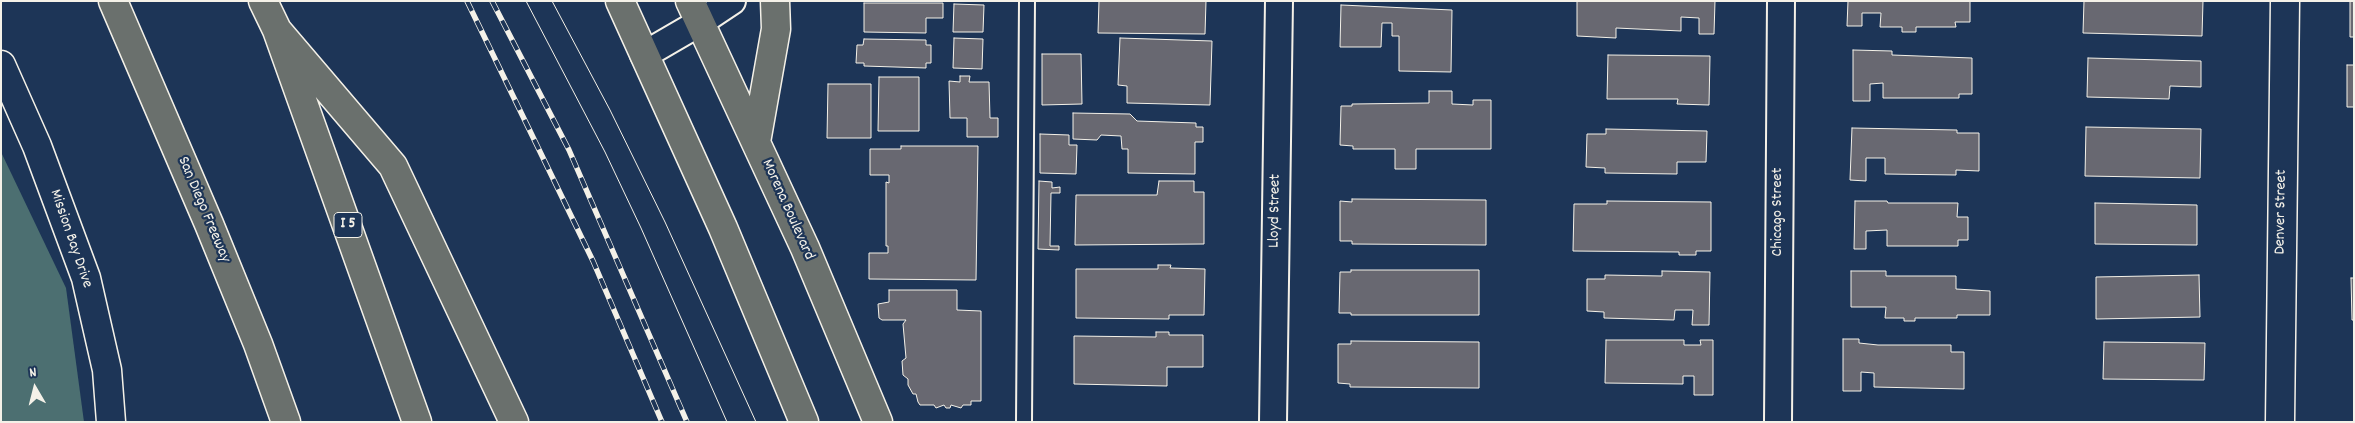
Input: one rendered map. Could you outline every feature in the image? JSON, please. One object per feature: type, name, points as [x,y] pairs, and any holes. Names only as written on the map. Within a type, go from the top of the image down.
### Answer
[{"type":"main road","name":"San Diego Freeway","points":[[113,1],[151,87],[258,344],[286,422]]},
{"type":"main road","name":"I 5","points":[[263,1],[277,30],[417,422]]},
{"type":"main road","points":[[620,1],[723,228],[804,422]]},
{"type":"main road","points":[[756,142],[776,29],[775,1]]},
{"type":"main road","name":"Morena Boulevard","points":[[694,12],[807,254],[878,422]]},
{"type":"main road","points":[[277,30],[393,166],[514,422]]},
{"type":"main road","points":[[258,344],[275,422]]},
{"type":"street","points":[[644,55],[694,12],[732,1]]},
{"type":"street","name":"Lloyd Street","points":[[1273,422],[1279,1]]},
{"type":"street","name":"Chicago Street","points":[[1778,422],[1781,1]]},
{"type":"street","name":"Denver Street","points":[[2280,422],[2285,1]]},
{"type":"street","name":"Mission Bay Drive","points":[[1,65],[37,146],[86,278],[107,370],[111,422]]},
{"type":"lane","points":[[1024,422],[1027,1]]},
{"type":"green space","points":[[1,152],[66,288],[84,422],[1,422]]},
{"type":"building","points":[[1099,1],[1206,1],[1205,34],[1098,33]]},
{"type":"building","points":[[1577,1],[1715,1],[1714,34],[1699,34],[1699,18],[1681,17],[1681,31],[1616,28],[1616,38],[1577,36]]},
{"type":"building","points":[[1848,1],[1970,1],[1970,22],[1955,22],[1956,27],[1916,27],[1916,32],[1902,32],[1902,27],[1880,27],[1881,13],[1862,13],[1862,26],[1847,26]]},
{"type":"building","points":[[2084,1],[2203,1],[2202,36],[2083,33]]},
{"type":"building","points":[[2350,1],[2354,1],[2354,37],[2350,37]]},
{"type":"building","points":[[864,3],[943,3],[943,18],[926,18],[926,33],[864,32]]},
{"type":"building","points":[[954,4],[984,5],[983,32],[953,32]]},
{"type":"building","points":[[1341,5],[1452,10],[1451,72],[1399,71],[1399,36],[1392,36],[1392,23],[1382,23],[1381,47],[1340,47]]},
{"type":"building","points":[[954,38],[983,39],[982,69],[953,68]]},
{"type":"building","points":[[1120,38],[1212,41],[1210,105],[1127,103],[1127,86],[1118,85]]},
{"type":"building","points":[[864,39],[926,40],[926,45],[931,45],[931,63],[926,63],[926,68],[864,66],[864,63],[856,63],[857,45],[863,45]]},
{"type":"building","points":[[1853,50],[1892,51],[1892,55],[1972,58],[1972,94],[1959,94],[1959,98],[1883,98],[1883,83],[1870,84],[1870,101],[1853,101]]},
{"type":"building","points":[[1042,54],[1081,54],[1082,104],[1042,105]]},
{"type":"building","points":[[1608,55],[1710,56],[1709,105],[1677,104],[1678,99],[1607,99]]},
{"type":"building","points":[[2088,58],[2201,61],[2201,87],[2170,86],[2169,99],[2087,97]]},
{"type":"building","points":[[2347,65],[2354,65],[2354,107],[2347,107]]},
{"type":"building","points":[[960,76],[970,76],[969,82],[989,82],[990,118],[998,118],[998,137],[967,137],[967,118],[950,118],[949,81],[960,82]]},
{"type":"building","points":[[879,77],[919,77],[919,131],[878,131]]},
{"type":"building","points":[[828,84],[871,84],[871,138],[827,138]]},
{"type":"building","points":[[1429,91],[1452,91],[1452,104],[1473,105],[1473,100],[1491,100],[1491,149],[1416,149],[1416,169],[1395,169],[1395,149],[1353,149],[1353,146],[1340,145],[1341,106],[1352,106],[1352,104],[1429,103]]},
{"type":"building","points":[[1073,113],[1130,114],[1137,121],[1196,123],[1196,127],[1203,127],[1203,142],[1195,142],[1195,174],[1128,173],[1128,149],[1122,149],[1121,136],[1101,135],[1097,140],[1073,139]]},
{"type":"building","points":[[2086,127],[2201,129],[2200,178],[2085,176]]},
{"type":"building","points":[[1852,128],[1957,130],[1957,133],[1979,133],[1979,171],[1956,170],[1956,175],[1885,174],[1885,158],[1866,158],[1866,181],[1850,180]]},
{"type":"building","points":[[1606,129],[1707,131],[1706,162],[1677,162],[1677,174],[1605,173],[1605,168],[1586,167],[1587,134],[1606,134]]},
{"type":"building","points":[[1040,134],[1069,135],[1069,145],[1077,145],[1076,174],[1040,173]]},
{"type":"building","points":[[901,146],[978,146],[976,280],[869,279],[869,253],[888,253],[888,246],[886,246],[886,182],[889,183],[889,175],[870,175],[870,149],[901,149]]},
{"type":"building","points":[[1039,181],[1052,182],[1052,188],[1060,187],[1060,193],[1051,193],[1050,246],[1059,246],[1059,250],[1038,249]]},
{"type":"building","points":[[1159,181],[1194,181],[1194,192],[1204,192],[1204,244],[1075,245],[1076,195],[1157,195]]},
{"type":"building","points":[[1352,199],[1486,200],[1486,245],[1352,244],[1352,241],[1340,241],[1340,201],[1352,202]]},
{"type":"building","points":[[1607,201],[1711,202],[1711,251],[1696,251],[1696,255],[1679,255],[1679,252],[1573,251],[1574,204],[1607,204]]},
{"type":"building","points":[[1855,201],[1958,203],[1957,217],[1968,217],[1968,240],[1958,240],[1958,246],[1887,246],[1887,230],[1866,231],[1866,249],[1854,249]]},
{"type":"building","points":[[2095,203],[2197,205],[2197,245],[2095,244]]},
{"type":"building","points":[[1158,265],[1171,265],[1170,268],[1205,269],[1204,315],[1169,315],[1169,319],[1076,318],[1076,269],[1158,269]]},
{"type":"building","points":[[1351,270],[1479,270],[1479,315],[1351,315],[1351,313],[1339,313],[1340,272],[1351,272]]},
{"type":"building","points":[[1662,271],[1710,272],[1709,325],[1692,325],[1693,310],[1675,310],[1674,320],[1604,318],[1604,312],[1587,311],[1587,279],[1605,279],[1605,275],[1662,276]]},
{"type":"building","points":[[1851,271],[1886,271],[1886,276],[1956,276],[1956,289],[1990,291],[1990,315],[1957,315],[1957,318],[1915,318],[1915,321],[1904,321],[1904,318],[1885,318],[1886,307],[1851,307]]},
{"type":"building","points":[[2199,275],[2200,317],[2096,319],[2096,277]]},
{"type":"building","points":[[2351,278],[2354,278],[2354,320],[2352,320]]},
{"type":"building","points":[[889,290],[957,290],[957,310],[981,311],[981,401],[971,401],[971,405],[963,405],[961,408],[951,405],[950,408],[946,408],[944,405],[936,408],[934,405],[920,405],[916,394],[913,394],[908,385],[908,379],[903,375],[902,361],[906,358],[903,324],[906,320],[882,320],[879,318],[878,304],[889,302]]},
{"type":"building","points":[[1156,332],[1169,332],[1169,335],[1203,335],[1203,367],[1167,367],[1167,386],[1074,384],[1074,336],[1156,337]]},
{"type":"building","points":[[1843,339],[1859,339],[1859,343],[1878,345],[1951,345],[1951,352],[1964,352],[1964,389],[1874,387],[1874,373],[1861,372],[1861,391],[1843,391]]},
{"type":"building","points":[[1606,340],[1684,340],[1684,345],[1701,345],[1700,340],[1713,340],[1713,395],[1694,395],[1694,376],[1683,376],[1683,384],[1605,383]]},
{"type":"building","points":[[1351,341],[1479,342],[1479,388],[1350,387],[1350,384],[1338,383],[1338,344],[1351,344]]},
{"type":"building","points":[[2104,342],[2205,343],[2204,380],[2103,379]]},
{"type":"tram line","points":[[526,1],[605,152],[641,228],[727,422]]},
{"type":"tram line","points":[[552,1],[610,110],[665,222],[756,422]]},
{"type":"railway","points":[[467,1],[593,261],[662,422]]},
{"type":"railway","points":[[492,1],[569,150],[687,422]]}]
